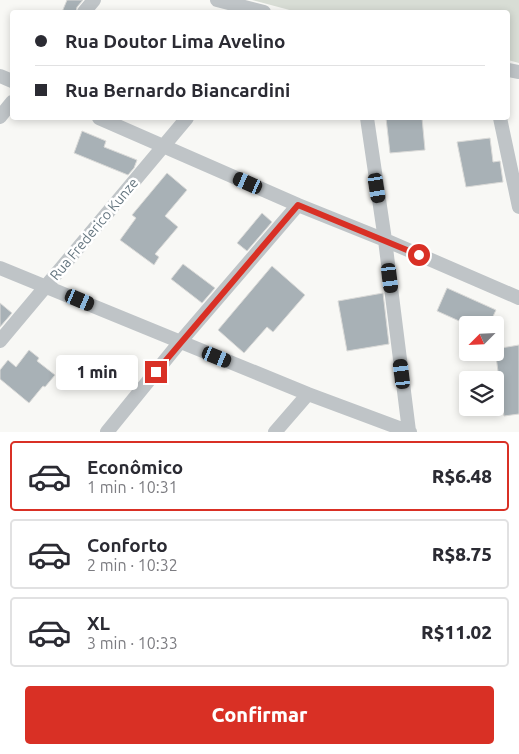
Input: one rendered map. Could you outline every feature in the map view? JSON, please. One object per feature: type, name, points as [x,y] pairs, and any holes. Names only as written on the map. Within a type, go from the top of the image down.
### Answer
[{"type":"street","points":[[86,10],[94,0]]},
{"type":"street","points":[[217,0],[256,10]]},
{"type":"street","points":[[0,117],[10,104]]},
{"type":"street","points":[[104,120],[298,205],[519,298]]},
{"type":"street","name":"Rua Frederico Kunze","points":[[0,341],[185,120]]},
{"type":"street","points":[[0,268],[308,394],[409,431],[385,240],[367,120]]},
{"type":"street","points":[[500,120],[519,207]]},
{"type":"street","points":[[107,432],[180,342],[298,205]]},
{"type":"street","points":[[275,432],[308,394]]},
{"type":"shaded area","points":[[252,0],[519,0],[519,63],[510,61],[510,10],[290,10]]},
{"type":"building","points":[[67,0],[83,0],[76,10],[63,10]]},
{"type":"building","points":[[386,120],[422,120],[425,150],[390,153]]},
{"type":"building","points":[[82,131],[106,141],[104,147],[137,160],[134,168],[128,175],[74,153]]},
{"type":"building","points":[[490,138],[493,162],[500,161],[503,182],[466,187],[457,142]]},
{"type":"building","points":[[167,173],[187,190],[165,216],[178,227],[155,254],[159,257],[154,265],[120,240],[136,218],[132,215]]},
{"type":"building","points":[[262,213],[272,222],[247,251],[237,243]]},
{"type":"building","points":[[183,264],[215,288],[202,303],[171,279]]},
{"type":"building","points":[[272,266],[305,295],[273,332],[267,327],[244,353],[218,330]]},
{"type":"building","points":[[447,288],[496,310],[493,316],[459,316],[459,321],[437,311]]},
{"type":"building","points":[[383,293],[389,344],[347,351],[338,301]]},
{"type":"building","points":[[0,303],[12,313],[0,327]]},
{"type":"building","points":[[519,345],[519,414],[504,416],[504,371],[498,371],[497,361],[504,361],[504,348]]},
{"type":"building","points":[[29,350],[39,358],[37,361],[55,375],[29,403],[0,379],[0,370],[8,360],[16,367]]},
{"type":"route","points":[[156,372],[298,205],[419,255]]}]
